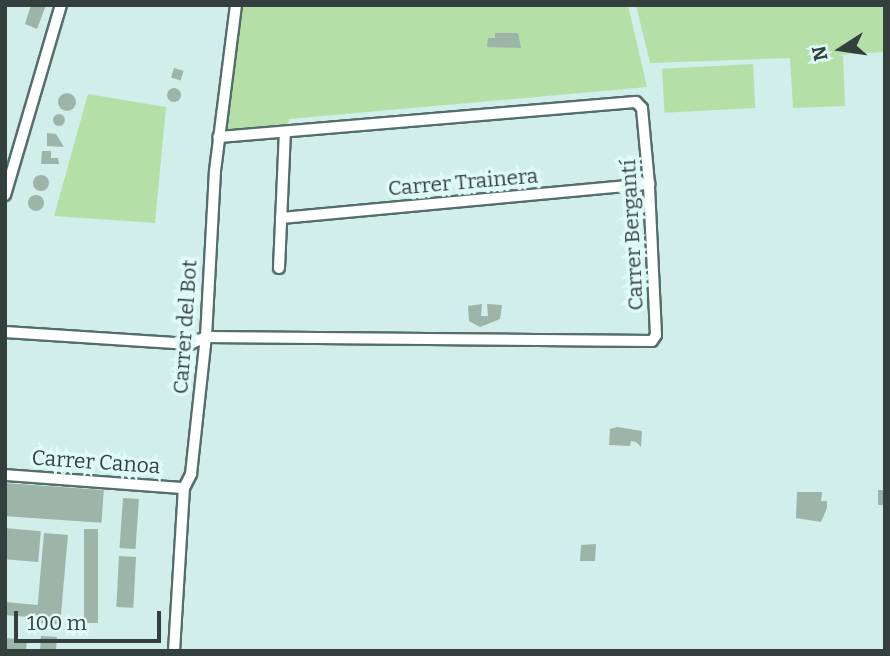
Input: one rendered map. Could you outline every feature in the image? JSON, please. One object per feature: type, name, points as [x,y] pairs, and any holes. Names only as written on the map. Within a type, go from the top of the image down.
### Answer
[{"type":"street","points":[[5,195],[61,5]]},
{"type":"street","name":"Carrer del Bot","points":[[174,651],[184,488],[191,474],[206,337],[218,137],[236,5]]},
{"type":"street","name":"Carrer Bergantí","points":[[206,337],[652,341],[656,335],[656,275],[642,108],[629,100],[218,137]]},
{"type":"street","points":[[279,268],[285,132]]},
{"type":"street","name":"Carrer Trainera","points":[[281,218],[649,184]]},
{"type":"street","points":[[5,332],[190,344],[206,337]]},
{"type":"street","name":"Carrer Canoa","points":[[5,475],[184,488]]},
{"type":"green space","points":[[242,5],[628,5],[647,87],[289,119],[288,126],[225,131]]},
{"type":"green space","points":[[636,5],[885,5],[885,52],[838,55],[843,56],[845,106],[793,108],[790,58],[650,63]]},
{"type":"green space","points":[[753,64],[755,108],[664,113],[662,69]]},
{"type":"green space","points":[[88,94],[166,107],[155,223],[54,216]]},
{"type":"building","points":[[31,5],[46,5],[37,29],[25,24]]},
{"type":"building","points":[[495,33],[518,33],[521,48],[487,47],[488,38],[495,38]]},
{"type":"building","points":[[174,68],[184,71],[181,80],[171,78]]},
{"type":"building","points":[[171,88],[177,88],[181,95],[177,102],[171,102],[167,98],[167,92]]},
{"type":"building","points":[[67,93],[73,96],[76,102],[73,108],[67,111],[61,108],[58,102],[61,96]]},
{"type":"building","points":[[59,114],[65,120],[59,126],[53,120]]},
{"type":"building","points":[[47,133],[56,134],[64,147],[47,146]]},
{"type":"building","points":[[42,151],[51,151],[51,158],[58,158],[59,164],[41,164]]},
{"type":"building","points":[[41,175],[47,177],[47,189],[41,191],[35,189],[33,183],[35,177]]},
{"type":"building","points":[[36,195],[42,197],[42,209],[36,211],[30,209],[28,203],[30,197]]},
{"type":"building","points":[[482,304],[481,316],[488,316],[487,304],[502,305],[500,319],[480,327],[469,321],[468,306]]},
{"type":"building","points":[[617,427],[642,431],[641,447],[631,441],[630,446],[609,445],[610,429]]},
{"type":"building","points":[[5,483],[104,490],[101,523],[5,516]]},
{"type":"building","points":[[878,490],[885,490],[885,505],[878,505]]},
{"type":"building","points":[[797,492],[822,492],[821,501],[827,501],[827,508],[821,522],[796,518]]},
{"type":"building","points":[[123,498],[139,499],[135,549],[120,548]]},
{"type":"building","points":[[5,528],[41,531],[38,562],[5,559]]},
{"type":"building","points":[[84,529],[98,529],[98,623],[84,623]]},
{"type":"building","points":[[44,533],[68,535],[60,625],[36,623]]},
{"type":"building","points":[[596,544],[595,561],[580,561],[581,545]]},
{"type":"building","points":[[119,556],[136,557],[133,608],[116,607]]},
{"type":"building","points":[[5,602],[38,605],[37,618],[5,615]]},
{"type":"building","points":[[41,636],[57,637],[56,651],[40,651]]},
{"type":"building","points":[[5,638],[27,640],[26,651],[5,651]]}]
